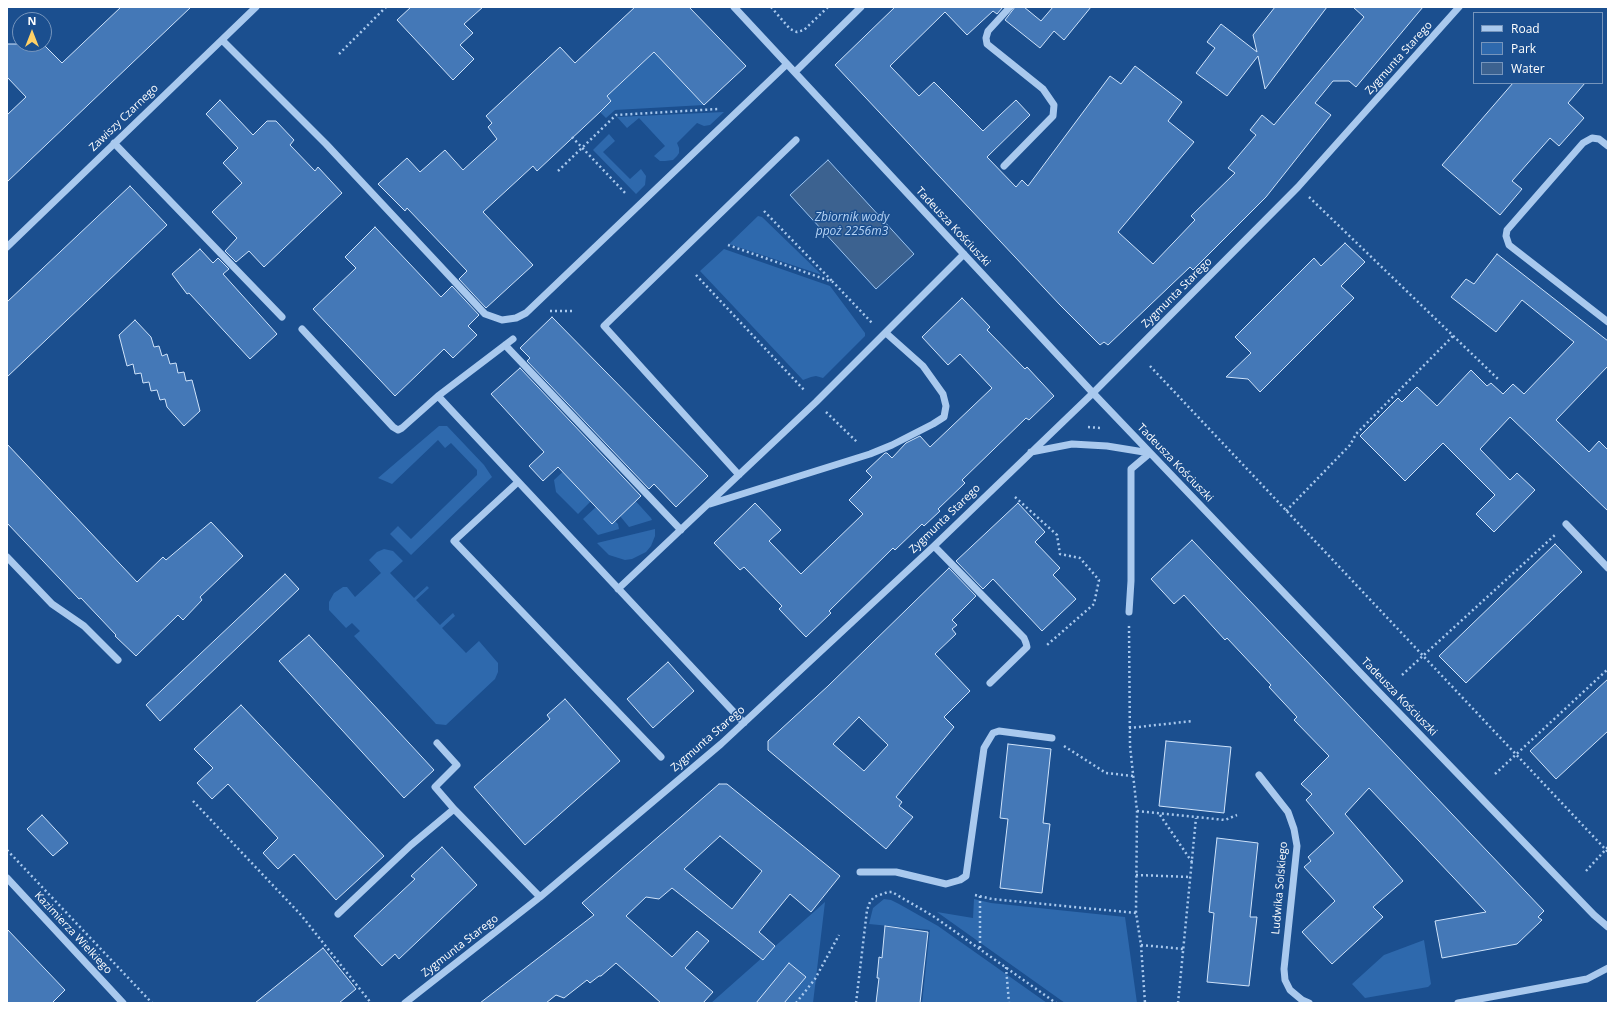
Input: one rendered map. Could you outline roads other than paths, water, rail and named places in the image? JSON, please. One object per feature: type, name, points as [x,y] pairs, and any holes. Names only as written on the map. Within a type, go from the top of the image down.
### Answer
[{"type":"street","name":"Zawiszy Czarnego","points":[[7,247],[256,7]]},
{"type":"street","name":"Tadeusza Kościuszki","points":[[734,7],[1092,393],[1594,915],[1608,926]]},
{"type":"street","points":[[795,72],[861,7]]},
{"type":"street","points":[[1004,166],[1053,116],[1054,105],[1042,89],[987,44],[986,38],[988,31],[1010,7]]},
{"type":"street","name":"Zygmunta Starego","points":[[405,1003],[540,897],[699,764],[744,724],[934,546],[1092,393],[1298,187],[1459,7]]},
{"type":"street","points":[[222,40],[326,144],[485,314],[502,320],[516,318],[526,313],[787,64]]},
{"type":"street","points":[[1608,146],[1600,139],[1592,138],[1583,143],[1507,230],[1506,236],[1509,245],[1608,322]]},
{"type":"street","points":[[739,475],[604,326],[796,140]]},
{"type":"street","points":[[114,143],[282,317]]},
{"type":"street","points":[[618,589],[816,402],[964,254]]},
{"type":"street","points":[[302,329],[393,427],[398,430],[438,396],[513,339]]},
{"type":"street","points":[[708,504],[892,446],[934,424],[944,416],[946,406],[943,394],[924,366],[884,334]]},
{"type":"street","points":[[505,345],[681,530]]},
{"type":"street","points":[[438,396],[744,724]]},
{"type":"street","points":[[1031,452],[1072,444],[1107,446],[1150,453]]},
{"type":"street","points":[[1129,612],[1131,581],[1131,469],[1150,453]]},
{"type":"street","points":[[518,482],[454,541],[661,757]]},
{"type":"street","points":[[1566,524],[1608,568]]},
{"type":"street","points":[[934,546],[1024,638],[1027,647],[990,683]]},
{"type":"street","points":[[7,557],[52,604],[84,626],[118,660]]},
{"type":"street","points":[[860,872],[896,872],[946,884],[960,880],[966,876],[984,748],[993,733],[999,731],[1052,738]]},
{"type":"street","points":[[437,743],[456,765],[435,787],[454,809],[540,897]]},
{"type":"street","name":"Ludwika Solskiego","points":[[1259,775],[1288,812],[1294,829],[1297,846],[1284,970],[1285,980],[1290,990],[1302,1000],[1309,1003]]},
{"type":"street","points":[[338,914],[411,845],[454,809]]},
{"type":"street","name":"Kazimierza Wielkiego","points":[[7,878],[123,1003]]},
{"type":"street","points":[[1458,1003],[1587,979],[1608,968]]},
{"type":"water","name":"Zbiornik wody ppoż 2256m3","points":[[828,160],[914,254],[876,289],[790,195]]}]
